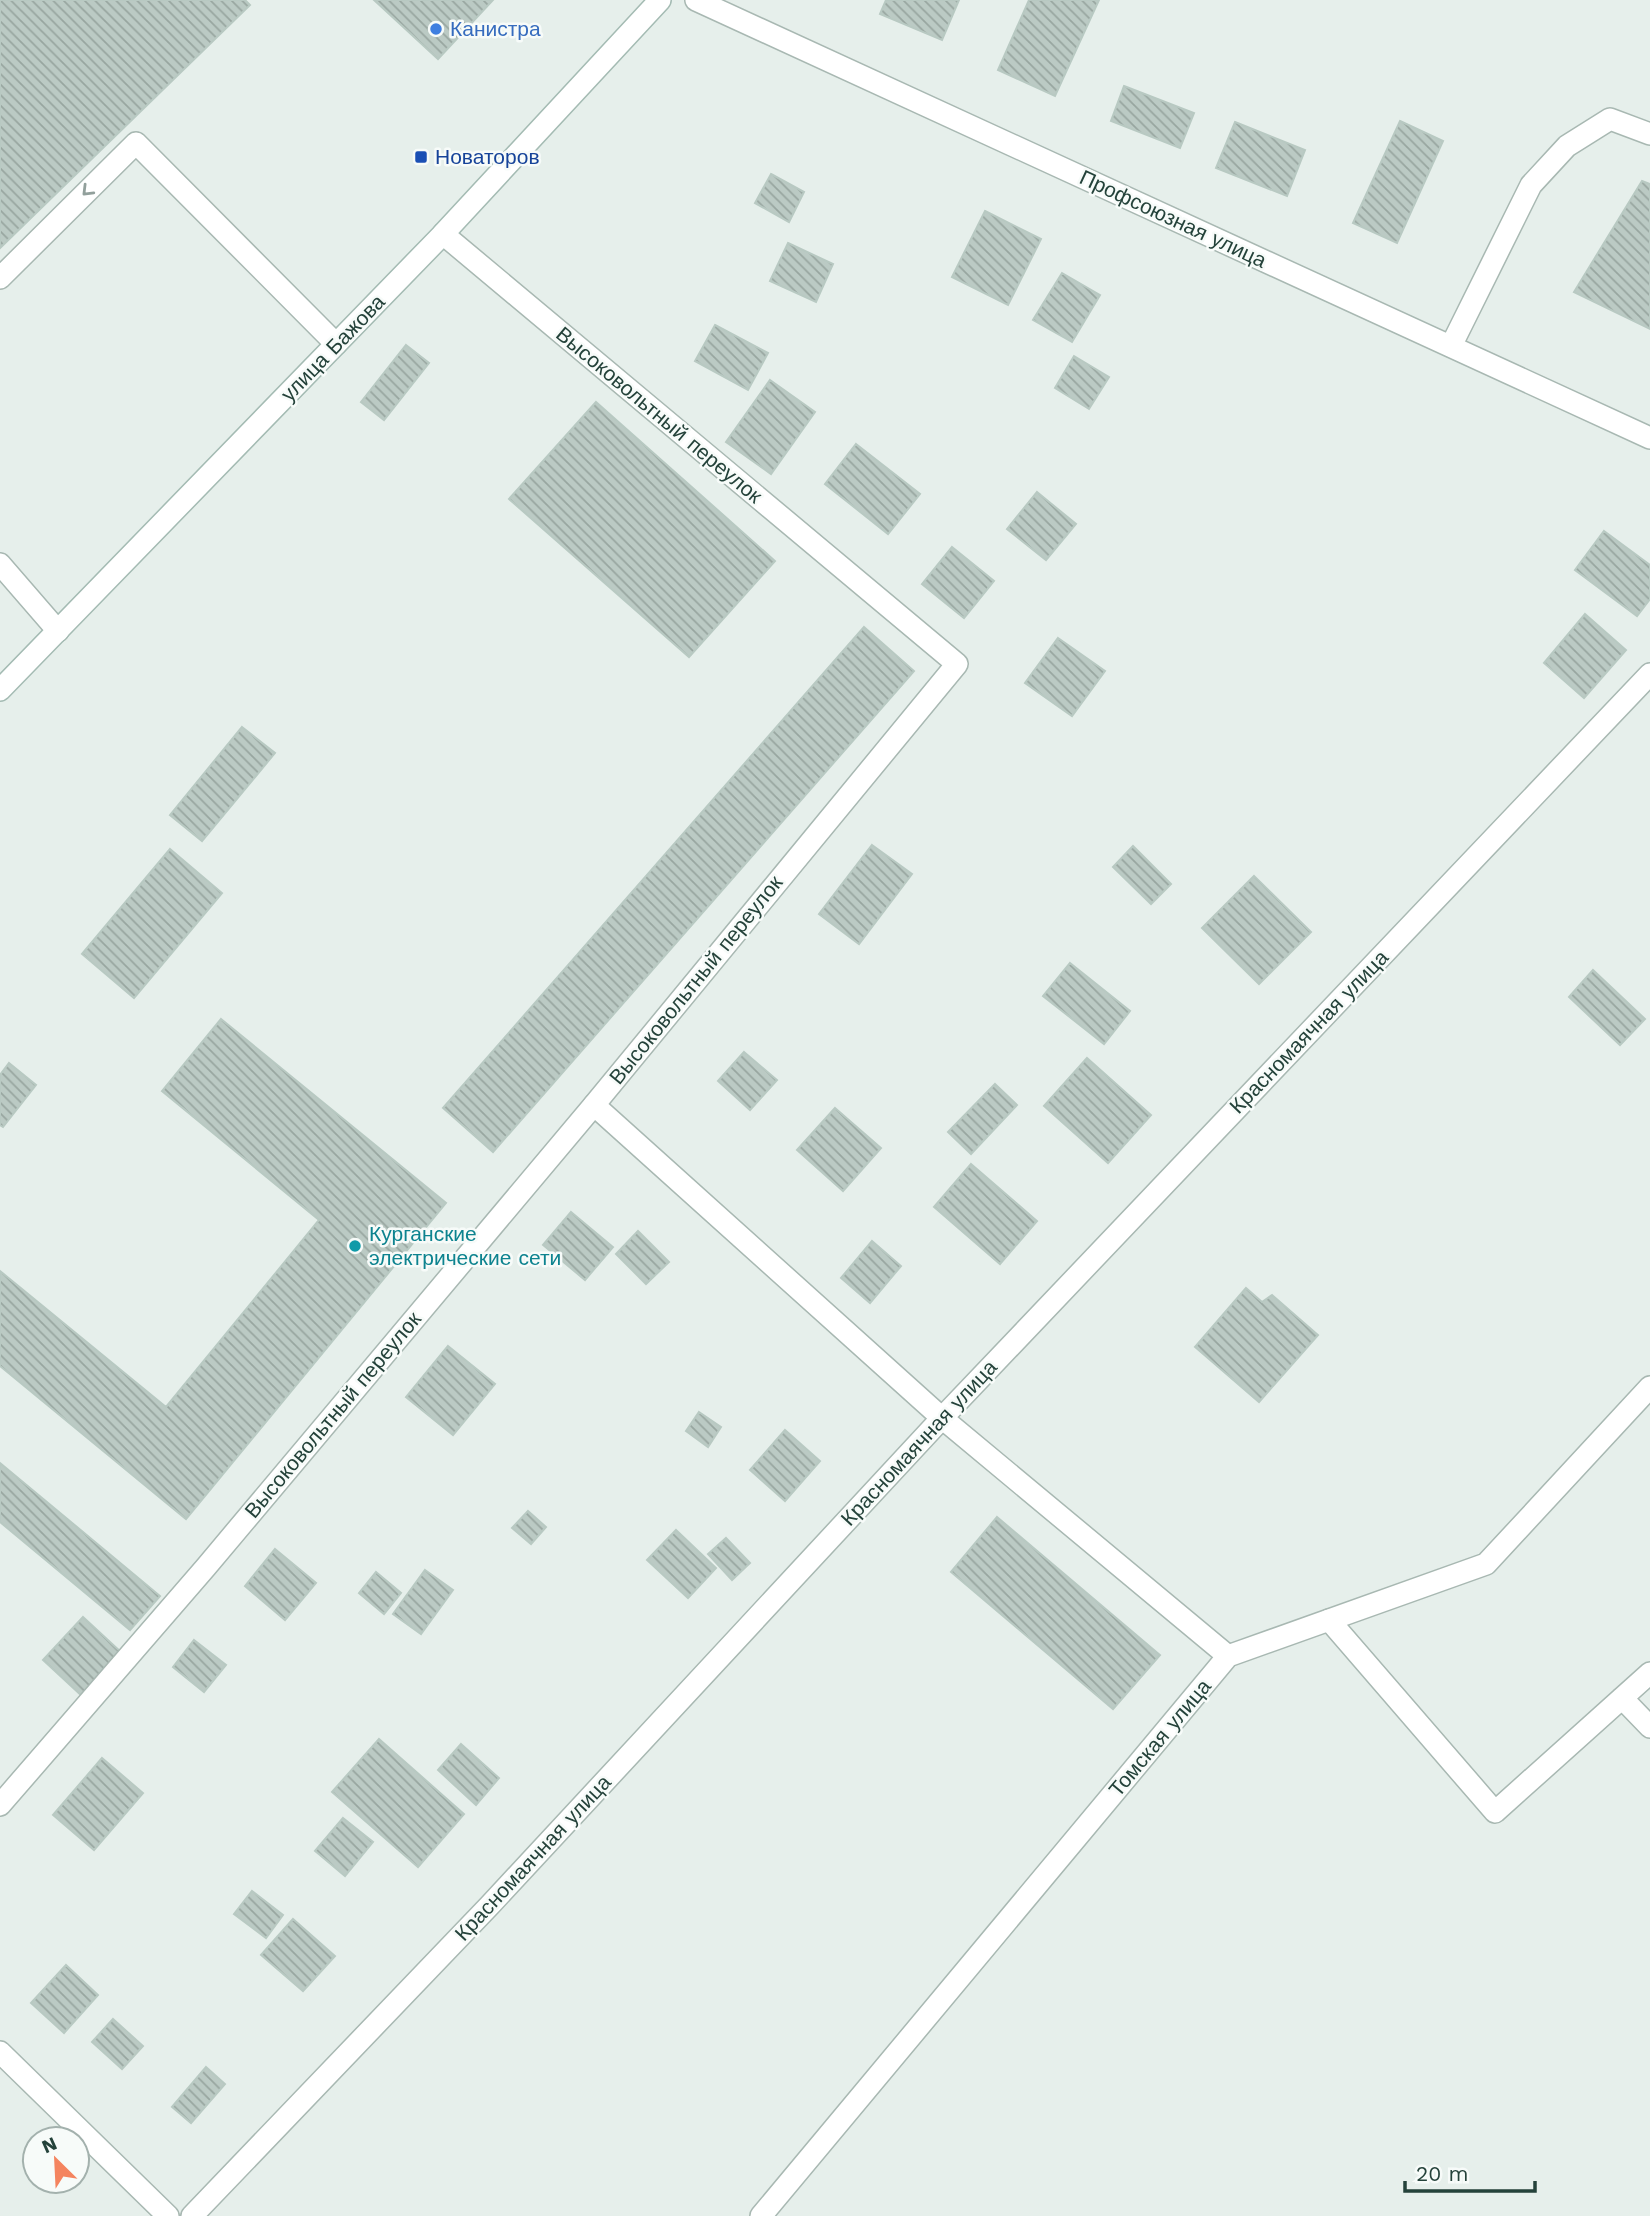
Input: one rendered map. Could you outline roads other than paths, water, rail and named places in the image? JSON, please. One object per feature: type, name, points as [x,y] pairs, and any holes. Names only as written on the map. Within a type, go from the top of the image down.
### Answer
[{"type":"street","name":"улица Бажова","points":[[0,690],[443,234],[660,0]]},
{"type":"street","name":"Профсоюзная улица","points":[[696,0],[1650,438]]},
{"type":"street","points":[[1451,346],[1531,185],[1567,146],[1610,119],[1650,134]]},
{"type":"street","points":[[0,278],[136,143],[336,344]]},
{"type":"street","name":"Высоковольтный переулок","points":[[0,1805],[215,1556],[594,1105],[957,664],[443,234]]},
{"type":"street","points":[[0,564],[58,631]]},
{"type":"street","name":"Красномаячная улица","points":[[192,2216],[490,1905],[942,1418],[1650,674]]},
{"type":"street","points":[[594,1105],[942,1418],[1228,1656],[1486,1564],[1650,1387]]},
{"type":"street","points":[[1329,1620],[1495,1812],[1650,1673]]},
{"type":"street","name":"Томская улица","points":[[761,2216],[1228,1656]]},
{"type":"street","points":[[1622,1698],[1650,1727]]},
{"type":"street","points":[[0,2052],[168,2216]]},
{"type":"place","name":"Канистра","points":[[436,29]]},
{"type":"place","name":"Новаторов","points":[[421,157]]},
{"type":"place","name":"Курганские электрические сети","points":[[355,1246]]}]
